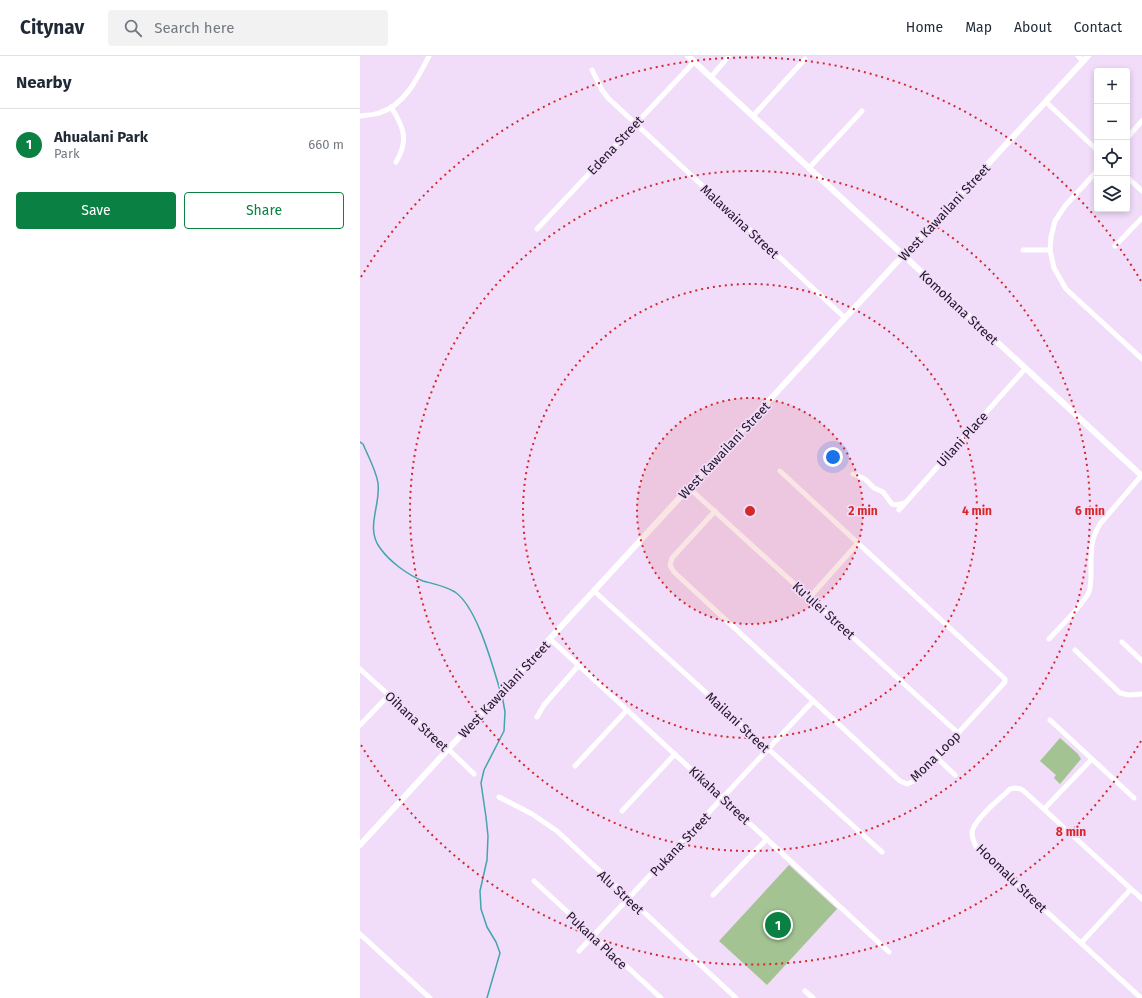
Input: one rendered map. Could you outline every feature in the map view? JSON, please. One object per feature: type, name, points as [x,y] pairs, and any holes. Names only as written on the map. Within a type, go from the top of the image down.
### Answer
[{"type":"street","points":[[360,116],[378,114],[398,103],[409,91],[429,56]]},
{"type":"street","name":"Komohana Street","points":[[688,56],[1142,476]]},
{"type":"street","points":[[711,77],[729,56]]},
{"type":"street","points":[[1078,56],[1083,61]]},
{"type":"street","name":"West Kawailani Street","points":[[360,844],[1088,56]]},
{"type":"street","points":[[753,116],[805,59]]},
{"type":"street","name":"Edena Street","points":[[536,229],[694,62]]},
{"type":"street","name":"Malawaina Street","points":[[592,70],[602,90],[608,98],[845,318]]},
{"type":"street","points":[[1046,102],[1094,147]]},
{"type":"street","points":[[391,107],[400,121],[404,136],[402,152],[396,162]]},
{"type":"street","points":[[809,168],[862,111]]},
{"type":"street","points":[[1130,135],[1142,121]]},
{"type":"street","points":[[1094,174],[1064,206],[1055,221],[1051,237],[1050,250],[1054,268],[1066,288],[1142,359]]},
{"type":"street","points":[[1130,180],[1142,191]]},
{"type":"street","points":[[1116,246],[1142,218]]},
{"type":"street","points":[[1023,250],[1050,250]]},
{"type":"street","name":"Uilani Place","points":[[899,510],[1025,369]]},
{"type":"street","name":"Mona Loop","points":[[715,511],[672,558],[670,565],[674,572],[900,781],[907,784],[914,781],[1005,682],[1005,679],[780,471]]},
{"type":"street","points":[[853,474],[864,479],[874,488],[883,492],[892,504],[898,505],[905,503]]},
{"type":"street","points":[[1049,639],[1089,592],[1091,580],[1091,546],[1096,531],[1100,524],[1142,476]]},
{"type":"street","name":"Ku'ulei Street","points":[[690,488],[958,733]]},
{"type":"street","points":[[809,598],[858,543]]},
{"type":"street","name":"Mailani Street","points":[[594,591],[882,852]]},
{"type":"street","name":"Kikaha Street","points":[[550,639],[889,952]]},
{"type":"street","points":[[1122,642],[1142,661]]},
{"type":"street","points":[[1075,650],[1120,693],[1129,695],[1142,694]]},
{"type":"street","points":[[537,717],[544,705],[578,665]]},
{"type":"street","name":"Oihana Street","points":[[360,669],[474,774]]},
{"type":"street","points":[[360,725],[389,695]]},
{"type":"street","name":"Pukana Street","points":[[579,952],[813,701]]},
{"type":"street","points":[[575,766],[627,710]]},
{"type":"street","points":[[1050,720],[1134,798]]},
{"type":"street","points":[[622,811],[675,754]]},
{"type":"street","points":[[936,757],[955,775]]},
{"type":"street","points":[[1045,808],[1092,760]]},
{"type":"street","name":"Hoomalu Street","points":[[1141,998],[977,848],[973,840],[972,832],[974,825],[1010,789],[1021,789],[1045,808],[1142,899]]},
{"type":"street","name":"Alu Street","points":[[499,797],[532,814],[549,825],[736,998]]},
{"type":"street","points":[[713,895],[767,839]]},
{"type":"street","name":"Pukana Place","points":[[534,881],[661,998]]},
{"type":"street","points":[[1082,943],[1131,889]]},
{"type":"street","points":[[360,934],[430,998]]},
{"type":"street","points":[[805,991],[813,998]]},
{"type":"green space","points":[[1060,738],[1078,754],[1081,759],[1060,784],[1054,778],[1056,775],[1040,761]]},
{"type":"green space","points":[[789,865],[837,909],[767,985],[719,941]]},
{"type":"waterway","points":[[360,442],[363,444],[372,463],[378,483],[374,516],[374,532],[380,548],[405,572],[423,581],[451,590],[463,599],[477,623],[483,637],[500,690]]},
{"type":"waterway","points":[[487,998],[500,953],[496,942],[487,927],[481,909],[480,891],[487,860],[488,836],[481,783],[484,770],[504,731],[505,712],[502,695]]},
{"type":"place","name":"Ahualani Park","points":[[778,925]]}]
